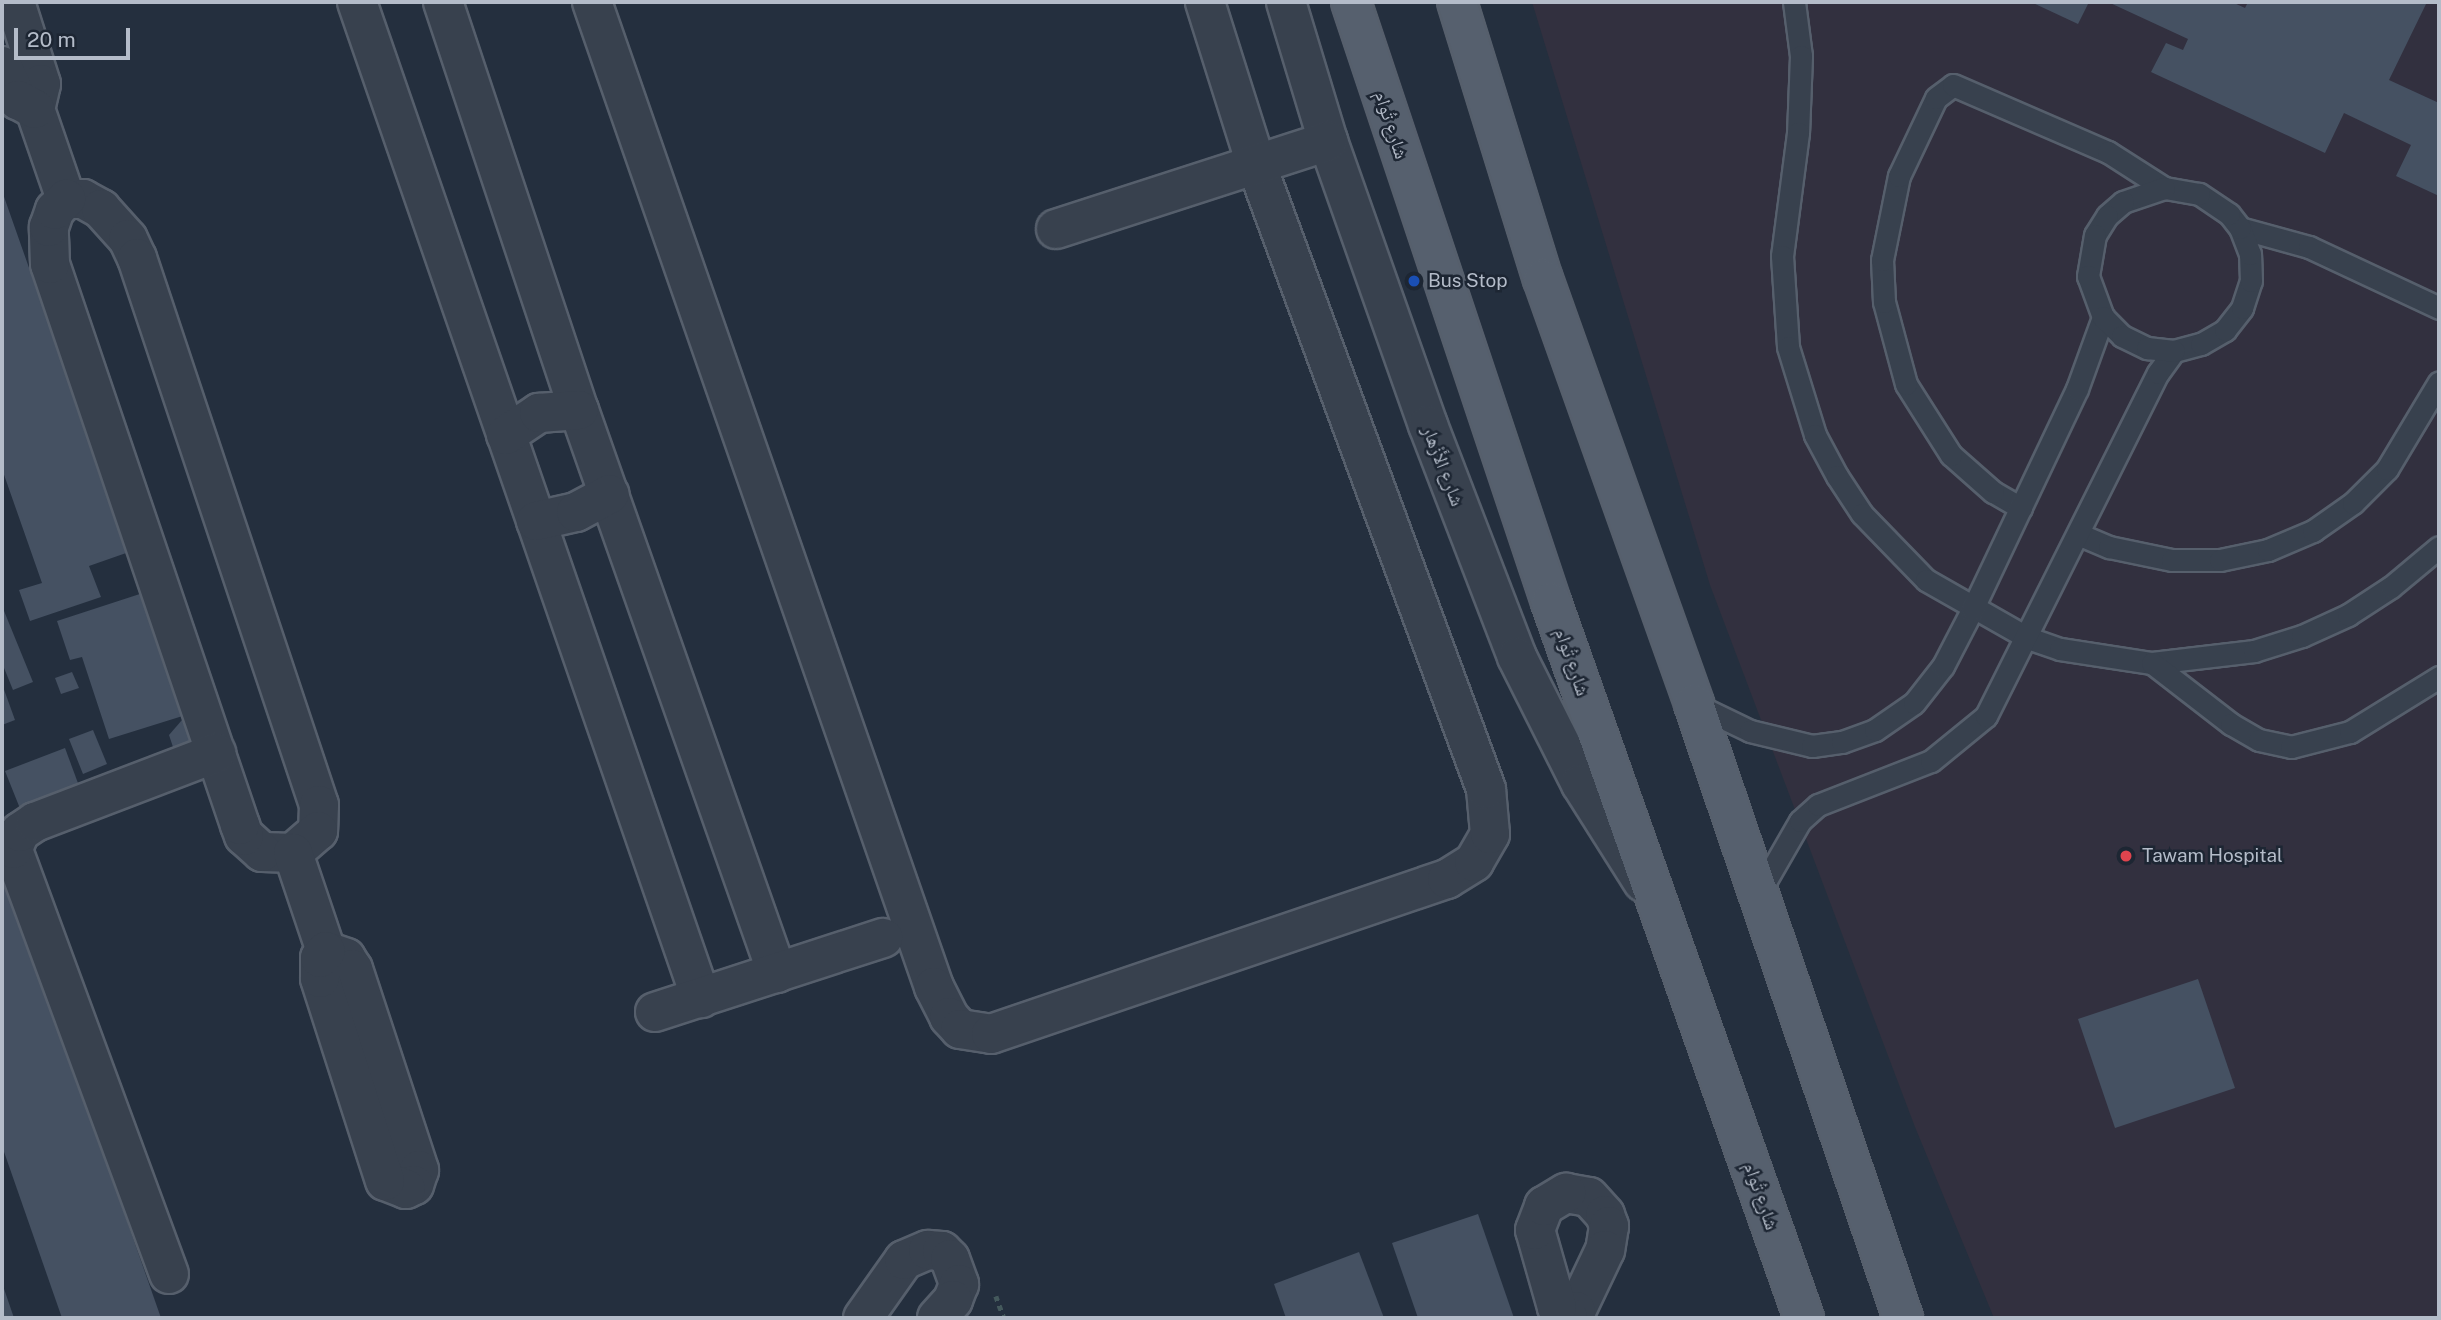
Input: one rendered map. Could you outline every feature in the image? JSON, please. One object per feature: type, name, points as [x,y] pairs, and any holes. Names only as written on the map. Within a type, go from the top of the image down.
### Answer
[{"type":"main road","name":"شارع تُوام","points":[[1351,2],[1452,312],[1804,1318]]},
{"type":"main road","points":[[1457,2],[1543,279],[1694,704],[1903,1318]]},
{"type":"street","points":[[15,2],[41,84],[35,109],[65,199]]},
{"type":"street","points":[[357,2],[701,998]]},
{"type":"street","points":[[443,2],[579,410],[776,973]]},
{"type":"street","points":[[592,2],[934,987],[949,1017],[960,1029],[991,1034],[1020,1027],[1437,883],[1466,869],[1487,846],[1491,823],[1486,789],[1256,164],[1205,2]]},
{"type":"street","name":"شارع الأَزْهار","points":[[1286,2],[1328,141],[1428,425],[1517,657],[1581,784],[1658,904]]},
{"type":"street","points":[[2,66],[18,100],[35,109]]},
{"type":"street","points":[[1056,229],[1328,141]]},
{"type":"street","points":[[65,199],[83,199],[101,209],[122,231],[137,258],[319,805],[318,831],[293,853],[262,852],[244,836],[50,264],[50,228],[55,210],[65,199]]},
{"type":"street","points":[[506,435],[539,413],[579,410]]},
{"type":"street","points":[[536,521],[576,512],[610,495]]},
{"type":"street","points":[[169,1274],[13,849],[19,832],[34,822],[216,753]]},
{"type":"street","points":[[293,853],[326,951]]},
{"type":"street","points":[[655,1012],[883,939]]},
{"type":"street","points":[[326,951],[346,958],[353,969],[419,1170],[414,1185],[407,1189],[386,1181],[320,978],[320,958],[326,951]]},
{"type":"street","points":[[863,1318],[904,1260],[928,1250],[942,1251],[950,1259],[959,1284],[953,1300],[937,1318]]},
{"type":"lane","points":[[1794,2],[1801,56],[1800,95],[1782,256],[1788,347],[1799,392],[1836,476],[1862,514],[1926,580],[1972,610],[2028,638],[2085,654],[2152,663],[2254,650],[2302,636],[2380,594],[2439,547]]},
{"type":"lane","points":[[2021,508],[1993,492],[1951,455],[1906,384],[1892,344],[1882,270],[1887,217],[1899,176],[1936,97],[1952,85],[2108,152],[2164,188],[2199,194],[2222,208],[2240,228],[2250,254],[2251,282],[2242,308],[2225,330],[2201,345],[2174,351],[2147,348],[2122,336],[2103,317],[2088,276],[2095,234],[2123,202],[2164,188]]},
{"type":"lane","points":[[2240,228],[2309,247],[2439,308]]},
{"type":"lane","points":[[1694,704],[1785,742],[1812,746],[1842,742],[1875,730],[1914,703],[1944,666],[1972,610],[2087,365],[2103,317]]},
{"type":"lane","points":[[1758,894],[1800,821],[1818,806],[1931,761],[1970,733],[2000,694],[2132,424],[2174,351]]},
{"type":"lane","points":[[2078,534],[2109,547],[2172,560],[2220,560],[2268,550],[2313,531],[2353,503],[2387,468],[2439,382]]},
{"type":"lane","points":[[2152,663],[2231,724],[2259,740],[2291,747],[2350,732],[2439,677]]},
{"type":"shaded area","name":"Tawam Hospital","points":[[1532,2],[2439,2],[2439,1318],[1994,1318],[1915,1127],[1710,585]]},
{"type":"building","points":[[2031,2],[2089,2],[2078,24]]},
{"type":"building","points":[[2108,2],[2232,2],[2245,8],[2248,2],[2427,2],[2389,80],[2439,103],[2439,196],[2396,176],[2411,145],[2344,113],[2325,153],[2151,72],[2166,43],[2183,50],[2188,39]]},
{"type":"building","points":[[2,191],[129,552],[89,566],[101,597],[30,621],[19,590],[42,583],[2,469]]},
{"type":"building","points":[[149,591],[189,714],[109,739],[82,657],[70,660],[57,621]]},
{"type":"building","points":[[2,606],[33,682],[13,690],[2,663]]},
{"type":"building","points":[[72,672],[79,688],[61,694],[55,678]]},
{"type":"building","points":[[2,684],[15,720],[2,725]]},
{"type":"building","points":[[182,720],[192,720],[203,752],[175,753],[169,735]]},
{"type":"building","points":[[93,730],[107,764],[83,774],[69,739]]},
{"type":"building","points":[[65,748],[82,794],[23,816],[5,771]]},
{"type":"building","points":[[2,864],[161,1318],[62,1318],[2,1146]]},
{"type":"building","points":[[2198,979],[2235,1088],[2115,1128],[2078,1019]]},
{"type":"building","points":[[1478,1214],[1514,1318],[1418,1318],[1392,1243]]},
{"type":"building","points":[[1359,1252],[1384,1318],[1286,1318],[1274,1284]]},
{"type":"building","points":[[2,1283],[14,1318],[2,1318]]},
{"type":"place","name":"Bus Stop","points":[[1414,281]]},
{"type":"place","name":"Tawam Hospital","points":[[2126,856]]}]
